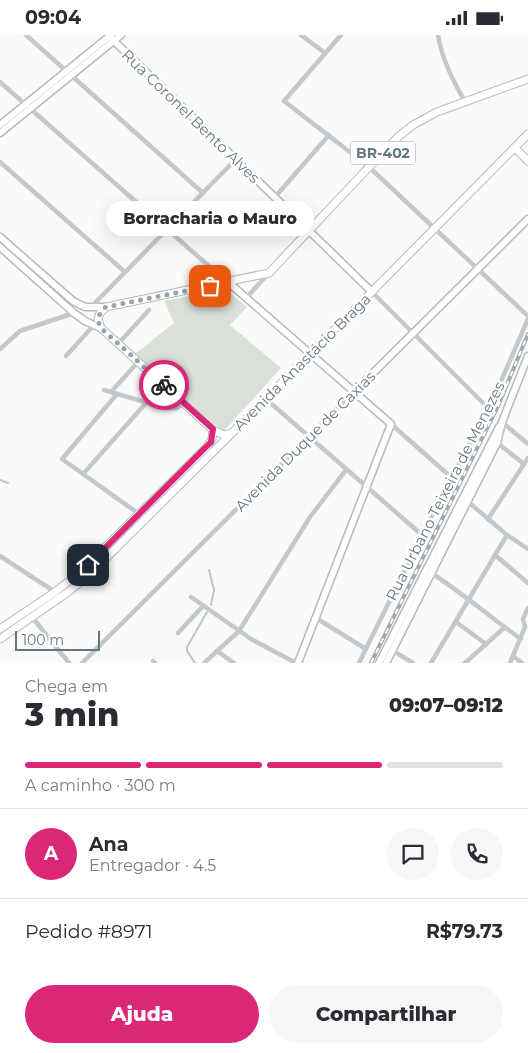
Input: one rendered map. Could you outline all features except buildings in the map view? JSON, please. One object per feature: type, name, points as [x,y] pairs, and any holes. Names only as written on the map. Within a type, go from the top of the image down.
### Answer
[{"type":"main road","name":"BR-402","points":[[269,273],[398,137],[413,125],[437,112],[528,79]]},
{"type":"main road","name":"Avenida Anastácio Braga","points":[[0,629],[98,561],[146,519],[528,134]]},
{"type":"main road","points":[[515,148],[528,161]]},
{"type":"main road","points":[[232,433],[224,435],[213,429],[138,361],[97,327],[98,316],[106,307],[269,273]]},
{"type":"main road","name":"Avenida Anastácio Braga","points":[[0,639],[78,585],[139,514],[207,447],[212,439],[213,429]]},
{"type":"street","points":[[26,35],[203,193]]},
{"type":"street","points":[[0,125],[28,106],[110,37],[121,35]]},
{"type":"street","points":[[301,35],[325,53]]},
{"type":"street","points":[[341,35],[284,101],[369,167],[528,317]]},
{"type":"street","points":[[438,35],[446,65],[465,102]]},
{"type":"street","name":"Rua Coronel Bento Alves","points":[[110,37],[372,292],[488,408]]},
{"type":"street","points":[[0,82],[452,478]]},
{"type":"street","points":[[0,133],[28,106]]},
{"type":"street","points":[[275,197],[329,135]]},
{"type":"street","points":[[0,349],[13,335],[20,331],[90,307],[236,159]]},
{"type":"street","points":[[0,162],[125,271]]},
{"type":"street","name":"Avenida Duque de Caxias","points":[[82,663],[528,219]]},
{"type":"street","points":[[0,237],[73,301],[90,307],[106,307]]},
{"type":"street","points":[[8,243],[1,248],[74,313],[97,327],[66,356]]},
{"type":"street","points":[[246,298],[269,273]]},
{"type":"street","points":[[118,344],[149,310]]},
{"type":"street","name":"Rua Urbano Teixeira de Menezes","points":[[359,663],[505,374],[528,317]]},
{"type":"street","name":"Rua Urbano Teixeira de Menezes","points":[[379,663],[390,648],[466,499],[494,441],[528,356]]},
{"type":"street","points":[[111,392],[138,361]]},
{"type":"street","points":[[104,390],[169,409],[176,408],[184,403]]},
{"type":"street","points":[[117,394],[62,459],[146,519]]},
{"type":"street","points":[[266,399],[422,535]]},
{"type":"street","points":[[83,474],[146,403]]},
{"type":"street","points":[[502,422],[528,444]]},
{"type":"street","points":[[191,597],[266,648],[297,663],[390,424]]},
{"type":"street","points":[[494,441],[524,464]]},
{"type":"street","points":[[488,519],[528,458]]},
{"type":"street","points":[[204,663],[239,631],[310,517],[346,470]]},
{"type":"street","points":[[466,499],[507,535],[528,549]]},
{"type":"street","points":[[431,663],[507,535]]},
{"type":"street","points":[[495,555],[528,583]]},
{"type":"street","points":[[1,558],[55,592]]},
{"type":"street","points":[[429,572],[450,585],[504,628],[521,639]]},
{"type":"street","points":[[178,633],[203,606]]},
{"type":"street","points":[[510,663],[527,628],[523,619],[528,608]]},
{"type":"street","points":[[32,617],[69,663]]},
{"type":"street","points":[[316,618],[366,649]]},
{"type":"street","points":[[456,622],[486,644]]},
{"type":"street","points":[[465,663],[504,628]]},
{"type":"street","points":[[390,648],[413,663]]},
{"type":"street","name":"Rua Urbano Teixeira de Menezes","points":[[386,663],[390,648]]},
{"type":"street","points":[[217,651],[234,663]]},
{"type":"street","points":[[514,657],[522,663]]},
{"type":"shaded area","points":[[225,289],[247,307],[230,325],[281,368],[223,432],[135,354],[174,323],[164,301]]},
{"type":"waterway","points":[[0,480],[8,483]]},
{"type":"waterway","points":[[209,570],[214,590],[211,605]]},
{"type":"waterway","points":[[195,663],[187,651],[187,647],[207,612]]},
{"type":"railway","points":[[371,663],[498,406],[528,334]]},
{"type":"way so far","points":[[164,385],[101,328],[98,316],[106,307],[210,286]]},
{"type":"place","name":"Borracharia o Mauro","points":[[210,286]]},
{"type":"route","points":[[88,565],[211,442],[213,429],[164,385]]}]
